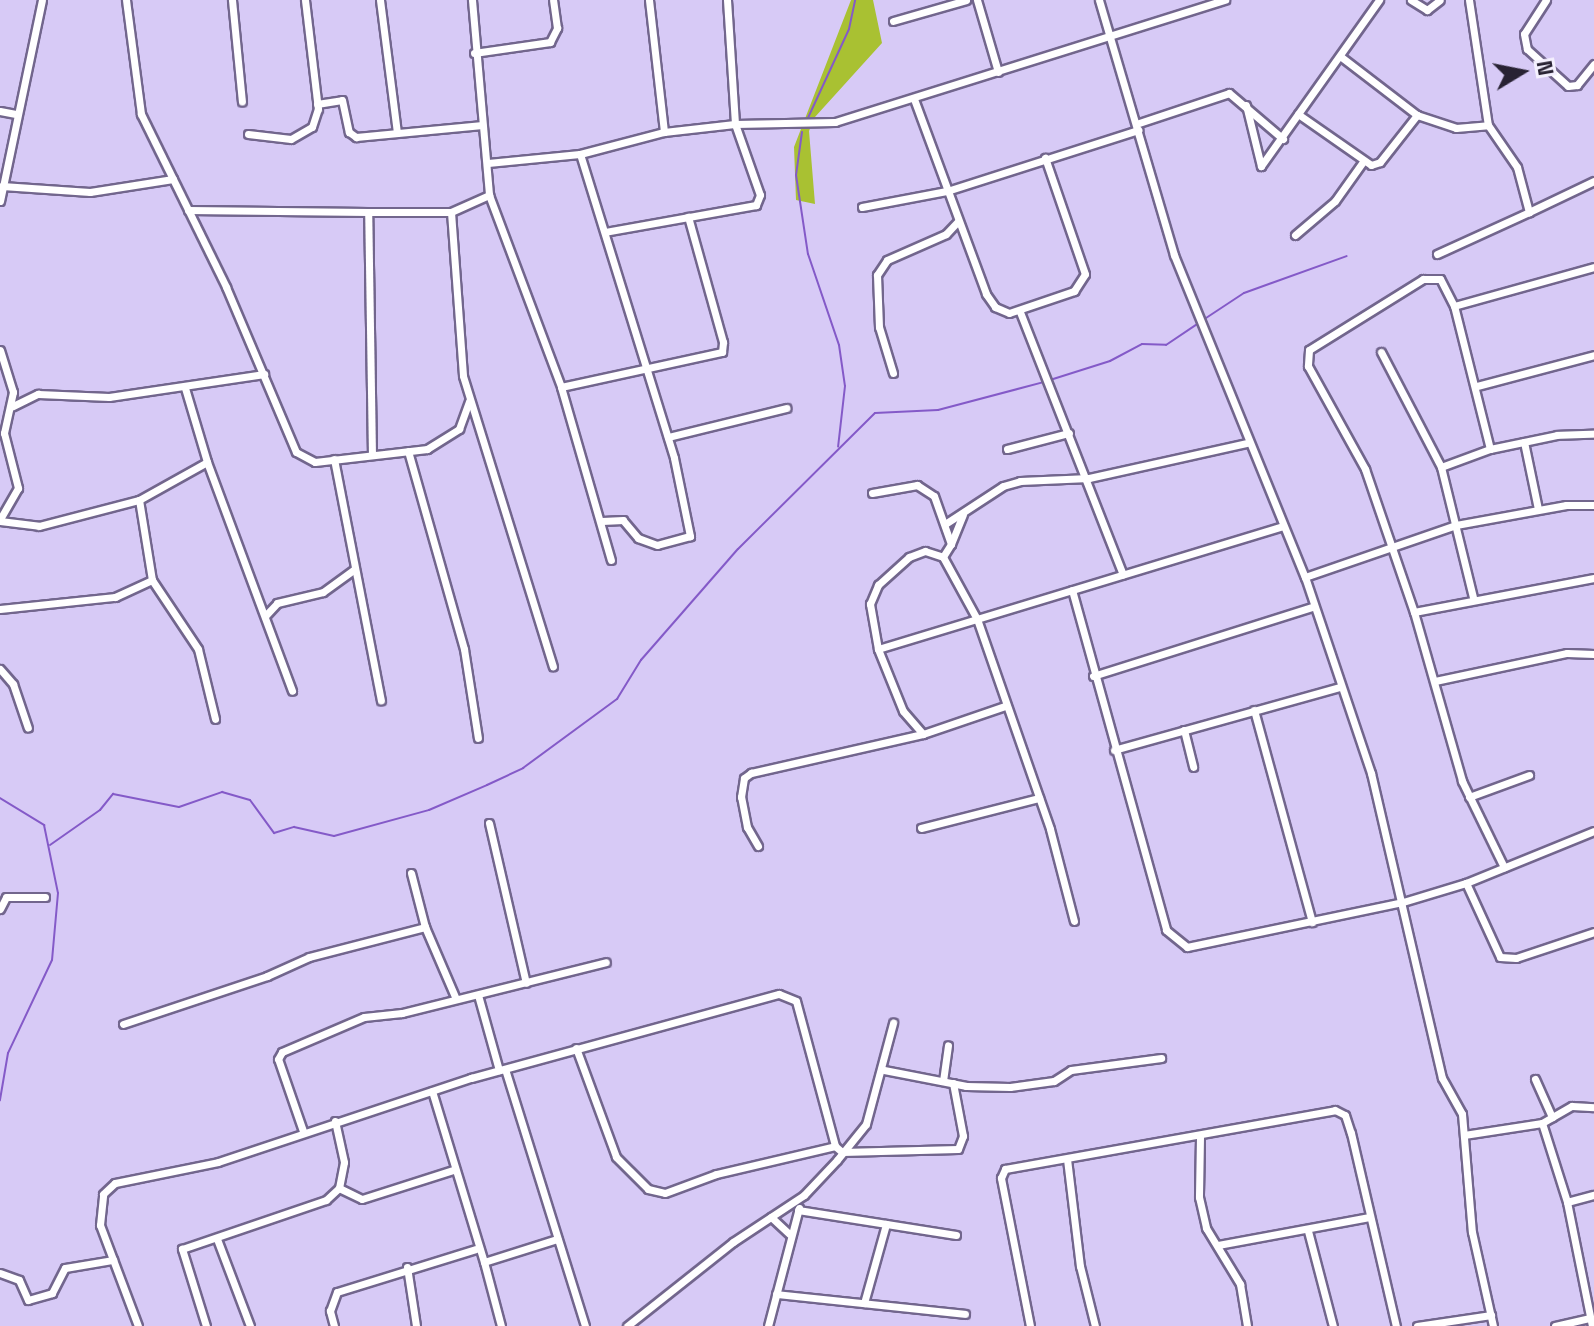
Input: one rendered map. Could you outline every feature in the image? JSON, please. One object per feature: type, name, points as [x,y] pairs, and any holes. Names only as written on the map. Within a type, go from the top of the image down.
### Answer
[{"type":"street","points":[[0,201],[42,0]]},
{"type":"street","points":[[126,0],[141,114],[264,374],[296,452],[315,462],[427,449],[450,439],[469,401]]},
{"type":"street","points":[[232,0],[242,102]]},
{"type":"street","points":[[248,134],[302,137],[312,127],[317,104],[305,0]]},
{"type":"street","points":[[380,0],[397,133]]},
{"type":"street","points":[[472,0],[474,53],[489,195],[561,387],[611,560]]},
{"type":"street","points":[[474,53],[550,42],[557,28],[553,0]]},
{"type":"street","points":[[649,0],[664,132]]},
{"type":"street","points":[[605,232],[759,200],[735,124],[727,0]]},
{"type":"street","points":[[893,21],[966,0]]},
{"type":"street","points":[[977,0],[998,72]]},
{"type":"street","points":[[1099,0],[1196,312],[1247,443],[1305,577],[1312,607],[1371,773],[1442,1078],[1462,1114],[1472,1232],[1493,1326]]},
{"type":"street","points":[[488,163],[580,154],[664,132],[735,124],[835,122],[1225,0]]},
{"type":"street","points":[[1246,105],[1259,166],[1283,139],[1379,0]]},
{"type":"street","points":[[1411,0],[1427,10],[1440,0]]},
{"type":"street","points":[[1469,0],[1488,125],[1517,167],[1529,212]]},
{"type":"street","points":[[1546,0],[1524,34],[1527,49],[1568,86],[1577,85],[1594,64]]},
{"type":"street","points":[[1340,56],[1417,115],[1456,128],[1488,125]]},
{"type":"street","points":[[862,207],[947,191],[1229,93],[1283,139]]},
{"type":"street","points":[[914,99],[957,222],[986,294],[995,307],[1020,312],[1074,291],[1085,274],[1045,158]]},
{"type":"street","points":[[317,104],[342,100],[352,136],[482,125]]},
{"type":"street","points":[[0,111],[16,114]]},
{"type":"street","points":[[1298,114],[1362,163],[1380,162],[1417,115]]},
{"type":"street","points":[[580,154],[668,437],[690,536],[657,545],[638,538],[623,520],[602,521]]},
{"type":"street","points":[[1295,235],[1335,201],[1362,163]]},
{"type":"street","points":[[2,186],[90,192],[173,179]]},
{"type":"street","points":[[1437,254],[1594,181]]},
{"type":"street","points":[[188,210],[451,212],[489,195]]},
{"type":"street","points":[[368,212],[372,455]]},
{"type":"street","points":[[451,212],[469,401],[553,666]]},
{"type":"street","points":[[561,387],[648,372],[722,352],[723,342],[688,217]]},
{"type":"street","points":[[893,373],[879,327],[877,275],[887,260],[946,234],[957,222]]},
{"type":"street","points":[[1454,306],[1594,267]]},
{"type":"street","points":[[1490,449],[1477,386],[1454,306],[1440,279],[1423,279],[1309,350],[1307,358],[1365,469],[1390,551],[1414,612],[1469,797],[1504,867]]},
{"type":"street","points":[[1020,312],[1089,478],[1123,575]]},
{"type":"street","points":[[0,350],[13,392],[13,406],[4,433],[18,488],[0,520],[39,526],[139,500],[207,462]]},
{"type":"street","points":[[1381,352],[1441,467],[1473,597]]},
{"type":"street","points":[[1477,386],[1594,355]]},
{"type":"street","points":[[13,392],[84,399],[185,388],[264,374]]},
{"type":"street","points":[[185,388],[207,462],[292,691]]},
{"type":"street","points":[[13,406],[38,394]]},
{"type":"street","points":[[668,437],[786,408]]},
{"type":"street","points":[[1007,449],[1069,433]]},
{"type":"street","points":[[1441,467],[1490,449],[1594,434]]},
{"type":"street","points":[[1524,442],[1538,509]]},
{"type":"street","points":[[945,524],[1003,486],[1089,478],[1247,443]]},
{"type":"street","points":[[408,451],[464,649],[478,738]]},
{"type":"street","points":[[334,459],[381,700]]},
{"type":"street","points":[[872,493],[925,488],[945,524],[951,544]]},
{"type":"street","points":[[139,500],[152,580],[198,649],[215,719]]},
{"type":"street","points":[[1305,577],[1390,551],[1456,525],[1538,509],[1594,505]]},
{"type":"street","points":[[943,557],[963,514]]},
{"type":"street","points":[[878,649],[1283,526]]},
{"type":"street","points":[[923,734],[903,711],[870,620],[878,585],[909,557],[925,551],[943,557],[977,619],[1039,798],[1074,921]]},
{"type":"street","points":[[266,615],[277,603],[323,592],[355,569]]},
{"type":"street","points":[[1414,612],[1473,597],[1594,578]]},
{"type":"street","points":[[0,609],[115,597],[152,580]]},
{"type":"street","points":[[1072,590],[1093,676],[1166,930],[1196,949],[1403,902],[1466,883],[1594,831]]},
{"type":"street","points":[[1093,676],[1312,607]]},
{"type":"street","points":[[1435,681],[1567,653],[1594,654]]},
{"type":"street","points":[[0,669],[13,684],[28,728]]},
{"type":"street","points":[[1114,750],[1339,687]]},
{"type":"street","points":[[758,846],[747,827],[741,797],[744,778],[751,773],[923,734],[1005,706]]},
{"type":"street","points":[[1254,710],[1312,922]]},
{"type":"street","points":[[1184,730],[1193,767]]},
{"type":"street","points":[[1469,797],[1529,775]]},
{"type":"street","points":[[921,828],[1039,798]]},
{"type":"street","points":[[489,823],[526,983]]},
{"type":"street","points":[[411,873],[425,927],[456,999]]},
{"type":"street","points":[[1466,883],[1500,957],[1516,958],[1594,932]]},
{"type":"street","points":[[0,909],[6,897],[45,897]]},
{"type":"street","points":[[123,1024],[267,976],[309,957],[425,927]]},
{"type":"street","points":[[303,1131],[279,1054],[364,1017],[478,995],[606,962]]},
{"type":"street","points":[[478,995],[585,1326]]},
{"type":"street","points":[[138,1326],[100,1225],[100,1204],[107,1188],[218,1162],[303,1131],[576,1048],[789,995],[796,1001],[838,1149]]},
{"type":"street","points":[[768,1326],[789,1234],[804,1195],[838,1149],[866,1124],[884,1070],[893,1023]]},
{"type":"street","points":[[943,1081],[948,1045]]},
{"type":"street","points":[[576,1048],[591,1077],[616,1157],[648,1189],[665,1193],[716,1174],[838,1149],[958,1149],[963,1136],[953,1083]]},
{"type":"street","points":[[884,1070],[953,1083],[1010,1087],[1054,1081],[1071,1070],[1161,1058]]},
{"type":"street","points":[[1535,1079],[1552,1117]]},
{"type":"street","points":[[432,1091],[501,1326]]},
{"type":"street","points":[[1464,1135],[1542,1123],[1572,1106],[1594,1107]]},
{"type":"street","points":[[1030,1326],[1002,1173],[1339,1111],[1351,1133],[1396,1326]]},
{"type":"street","points":[[206,1326],[182,1249],[256,1227],[275,1215],[310,1208],[339,1188],[344,1156],[335,1121]]},
{"type":"street","points":[[1542,1123],[1567,1202],[1591,1322],[1555,1326]]},
{"type":"street","points":[[1200,1137],[1199,1197],[1208,1233],[1218,1245],[1245,1296],[1247,1326]]},
{"type":"street","points":[[1067,1159],[1080,1266],[1095,1326]]},
{"type":"street","points":[[339,1188],[362,1199],[453,1170]]},
{"type":"street","points":[[627,1326],[804,1195]]},
{"type":"street","points":[[1567,1202],[1594,1195]]},
{"type":"street","points":[[798,1210],[956,1235]]},
{"type":"street","points":[[771,1217],[789,1234]]},
{"type":"street","points":[[1218,1245],[1256,1235],[1308,1231],[1369,1217]]},
{"type":"street","points":[[864,1303],[886,1224]]},
{"type":"street","points":[[1308,1231],[1333,1326]]},
{"type":"street","points":[[217,1239],[250,1326]]},
{"type":"street","points":[[484,1262],[557,1239]]},
{"type":"street","points":[[334,1326],[330,1311],[337,1292],[407,1267],[476,1249]]},
{"type":"street","points":[[0,1273],[19,1280],[28,1300],[52,1293],[65,1268],[113,1260]]},
{"type":"street","points":[[407,1267],[416,1326]]},
{"type":"street","points":[[776,1294],[965,1314]]},
{"type":"street","points":[[1417,1326],[1491,1315]]},
{"type":"green space","points":[[851,0],[873,0],[882,43],[815,117],[809,131],[815,204],[796,200],[794,147]]},
{"type":"waterway","points":[[807,120],[849,29],[855,0]]},
{"type":"waterway","points":[[802,132],[796,175],[808,254],[839,345],[845,386],[838,447]]},
{"type":"waterway","points":[[1203,320],[1244,293],[1347,256]]},
{"type":"waterway","points":[[1050,380],[1110,361],[1142,344],[1166,345],[1197,324]]},
{"type":"waterway","points":[[50,845],[100,810],[113,794],[179,807],[222,792],[250,800],[274,833],[294,827],[334,836],[429,810],[487,785],[523,768],[617,699],[641,660],[738,549],[875,413],[938,410],[1044,382]]},
{"type":"waterway","points":[[0,798],[44,825],[58,893],[52,960],[8,1053],[0,1100]]}]
